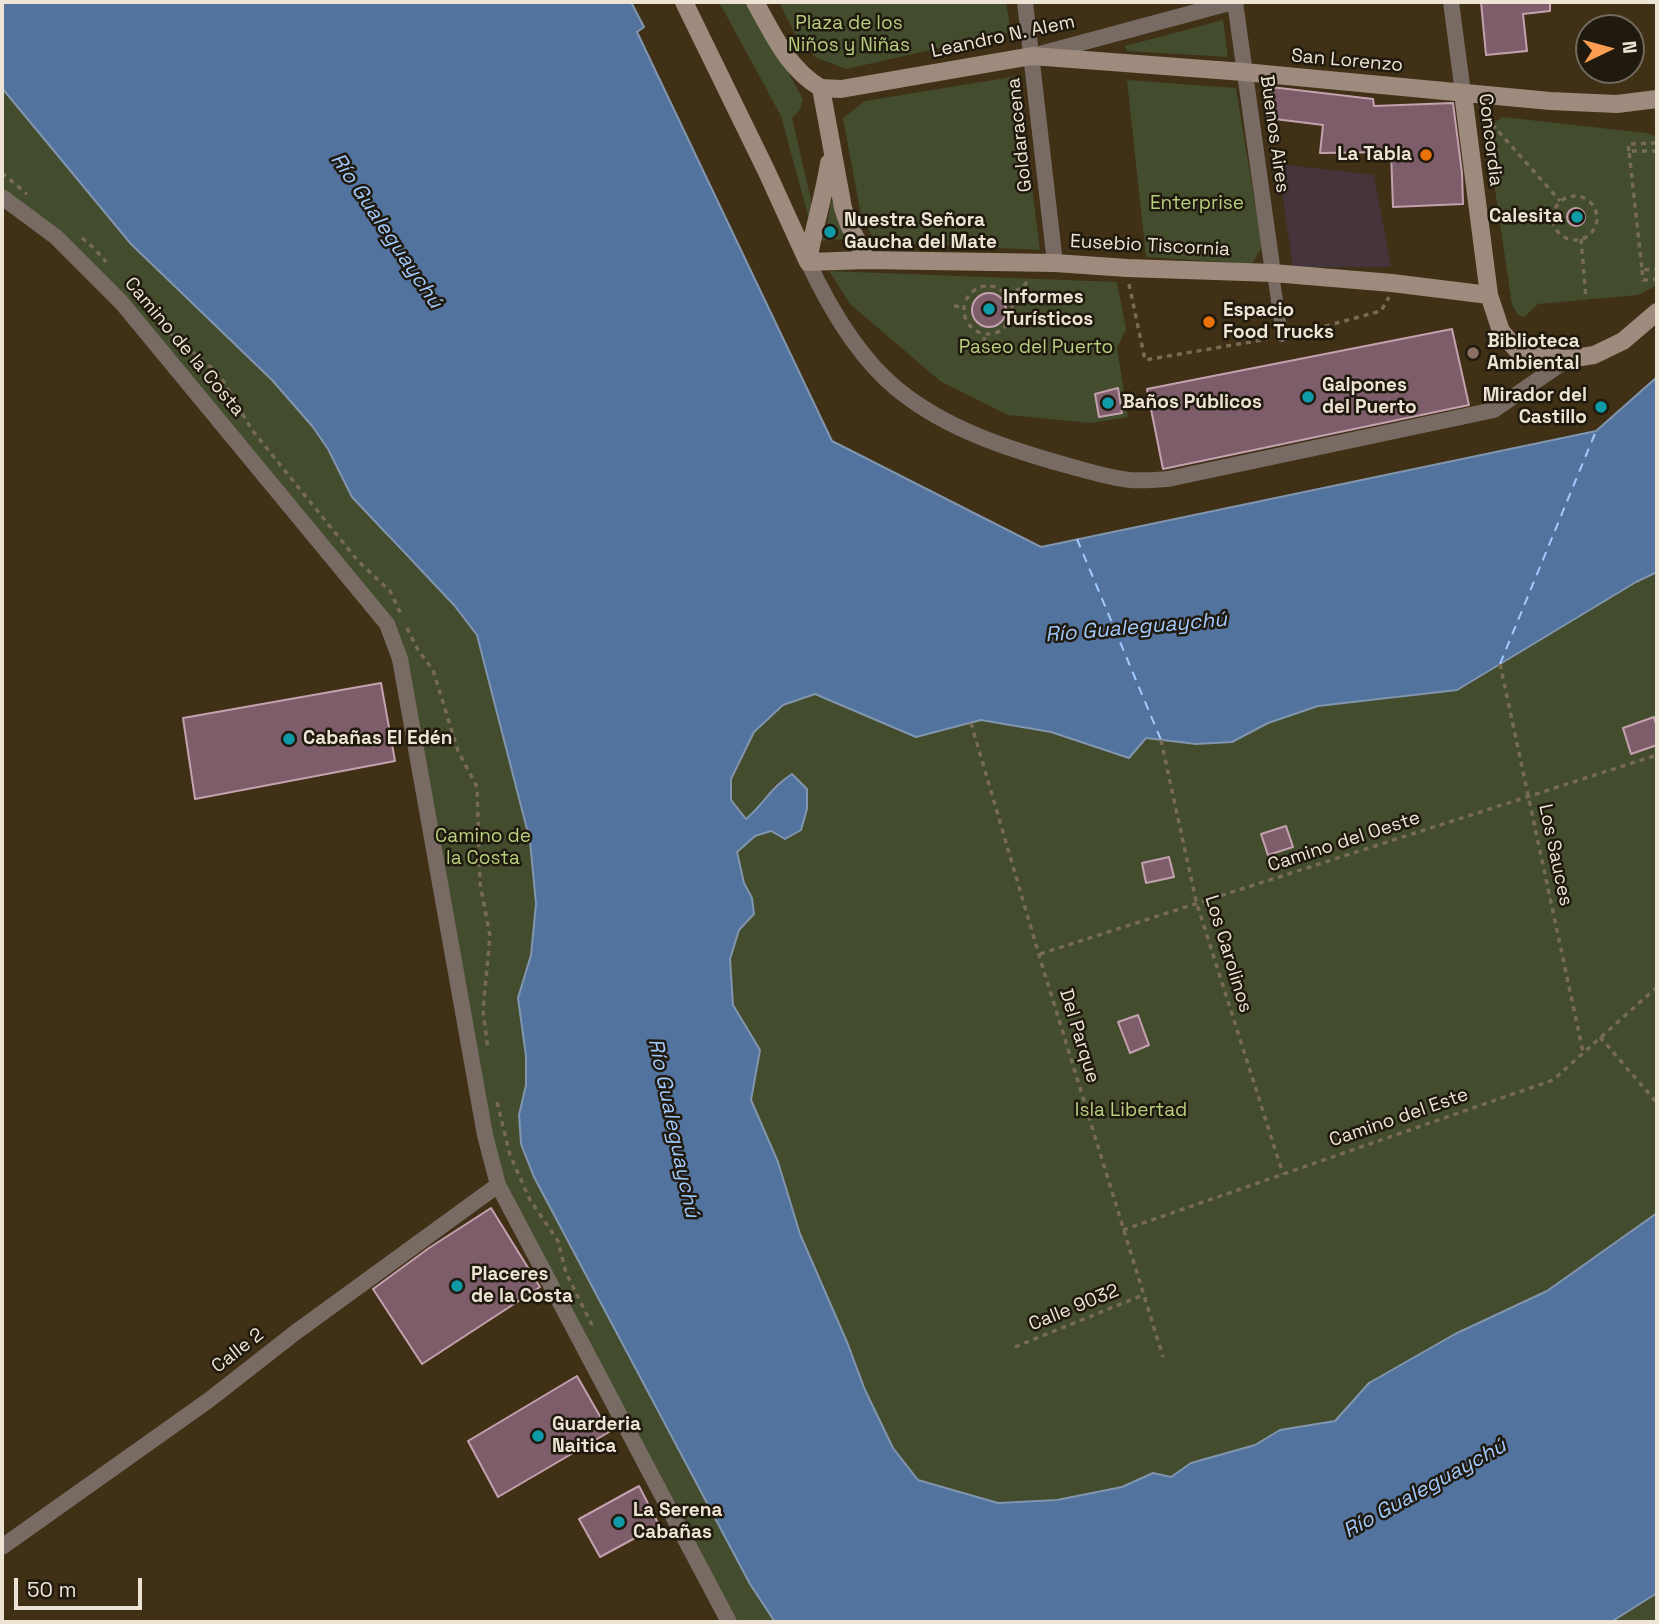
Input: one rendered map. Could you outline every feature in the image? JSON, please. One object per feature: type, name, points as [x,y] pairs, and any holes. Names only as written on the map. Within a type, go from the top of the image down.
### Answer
[{"type":"main road","points":[[684,2],[808,262]]},
{"type":"main road","points":[[755,2],[792,64],[807,80],[821,89],[846,217],[867,260]]},
{"type":"main road","name":"Leandro N. Alem","points":[[821,89],[841,89],[1032,56]]},
{"type":"main road","name":"San Lorenzo","points":[[1032,56],[1595,104],[1657,99]]},
{"type":"main road","name":"Concordia","points":[[1463,93],[1489,295],[1501,331],[1517,350],[1530,356],[1567,359],[1594,355],[1623,341],[1657,312]]},
{"type":"main road","points":[[808,262],[831,151]]},
{"type":"main road","name":"Eusebio Tiscornia","points":[[808,262],[867,260],[1055,263],[1273,273],[1392,282],[1489,295]]},
{"type":"street","name":"Goldaracena","points":[[1025,2],[1055,263]]},
{"type":"street","name":"Leandro N. Alem","points":[[1032,56],[1234,2]]},
{"type":"street","name":"Buenos Aires","points":[[1234,2],[1273,273]]},
{"type":"street","name":"Concordia","points":[[1451,2],[1463,93]]},
{"type":"street","name":"Camino de la Costa","points":[[2,197],[56,237],[121,302],[387,624],[400,659],[485,1135],[498,1185],[729,1622]]},
{"type":"street","points":[[808,262],[840,320],[867,358],[896,388],[927,410],[978,436],[1043,458],[1129,480],[1168,479],[1494,411],[1567,359]]},
{"type":"street","points":[[1273,273],[1282,337]]},
{"type":"street","name":"Calle 2","points":[[2,1547],[209,1400],[296,1332],[498,1185]]},
{"type":"path","points":[[1492,124],[1560,201]]},
{"type":"path","points":[[1657,143],[1628,144],[1643,280],[1657,279]]},
{"type":"path","points":[[1629,151],[1657,151]]},
{"type":"path","points":[[1572,196],[1586,198],[1595,208],[1596,223],[1587,236],[1581,239],[1566,237],[1555,227],[1554,213],[1560,201],[1572,196]]},
{"type":"path","points":[[1581,239],[1586,299]]},
{"type":"path","points":[[1127,268],[1145,360],[1282,337],[1381,311],[1388,303],[1392,282]]},
{"type":"path","points":[[1642,271],[1657,269]]},
{"type":"path","points":[[992,287],[993,279]]},
{"type":"path","points":[[981,287],[992,287],[1002,290],[1007,296],[1011,302],[1012,314],[1007,325],[1001,330],[985,334],[971,327],[966,320],[965,307],[968,297],[974,291],[981,287]]},
{"type":"path","points":[[954,306],[965,307]]},
{"type":"path","points":[[1012,314],[1020,315]]},
{"type":"path","points":[[984,342],[985,334]]},
{"type":"path","name":"Los Sauces","points":[[1500,664],[1583,1052]]},
{"type":"path","name":"Del Parque","points":[[971,723],[1039,955],[1163,1357]]},
{"type":"path","name":"Los Carolinos","points":[[1161,740],[1196,904],[1283,1174]]},
{"type":"path","name":"Camino del Oeste","points":[[1039,955],[1657,755]]},
{"type":"path","name":"Camino del Este","points":[[1123,1230],[1553,1080],[1657,987]]},
{"type":"path","points":[[1600,1037],[1657,1103]]},
{"type":"path","name":"Calle 9032","points":[[1015,1347],[1143,1295]]},
{"type":"shaded area","points":[[1278,164],[1374,175],[1391,267],[1293,267]]},
{"type":"green space","points":[[719,2],[749,2],[803,99],[800,110],[792,118],[812,204],[810,223],[781,116]]},
{"type":"green space","name":"Plaza de los Niños y Niñas","points":[[779,2],[1006,2],[1011,32],[846,69],[815,57],[797,38]]},
{"type":"green space","points":[[1223,20],[1228,57],[1127,51],[1125,46]]},
{"type":"green space","points":[[1018,76],[1040,250],[875,242],[861,215],[843,118],[865,101]]},
{"type":"green space","name":"Enterprise","points":[[1127,80],[1236,88],[1262,247],[1252,264],[1146,257]]},
{"type":"green space","name":"Camino de la Costa","points":[[2,88],[131,244],[272,380],[313,427],[391,541],[454,605],[477,635],[530,841],[536,904],[531,955],[518,998],[526,1056],[526,1085],[519,1115],[521,1144],[534,1178],[750,1584],[775,1622],[729,1622],[498,1185],[387,624],[135,321],[2,197]]},
{"type":"green space","points":[[1503,117],[1646,133],[1657,137],[1656,286],[1638,295],[1538,304],[1524,317],[1518,315],[1512,305],[1487,135],[1492,124]]},
{"type":"green space","points":[[831,200],[845,227],[845,239],[820,241],[827,225]]},
{"type":"green space","name":"Paseo del Puerto","points":[[829,271],[1117,282],[1126,329],[1117,348],[1128,417],[1091,423],[1008,415],[940,381],[850,304]]},
{"type":"green space","name":"Isla Libertad","points":[[1657,572],[1657,1213],[1547,1291],[1403,1363],[1369,1383],[1335,1421],[1280,1430],[1255,1445],[1191,1463],[1171,1477],[1153,1473],[1122,1487],[1057,1500],[998,1503],[918,1480],[893,1448],[865,1390],[800,1234],[778,1162],[751,1100],[760,1050],[733,1005],[730,959],[739,930],[754,914],[752,898],[744,883],[737,852],[755,836],[771,831],[776,784],[746,819],[731,800],[731,779],[754,732],[783,705],[815,694],[916,737],[981,720],[1051,732],[1129,758],[1146,738],[1196,744],[1232,742],[1268,723],[1318,706],[1457,690]]},
{"type":"green space","points":[[1657,1593],[1657,1622],[1611,1622]]},
{"type":"water","name":"Río Gualeguaychú","points":[[2,2],[631,2],[644,27],[637,32],[832,441],[1041,547],[1596,431],[1657,377],[1657,572],[1457,690],[1318,706],[1268,723],[1232,742],[1196,744],[1146,738],[1129,758],[1051,732],[981,720],[916,737],[815,694],[783,705],[754,732],[731,779],[731,800],[746,819],[792,774],[807,789],[807,809],[801,830],[785,839],[771,831],[755,836],[737,852],[744,883],[752,898],[754,914],[739,930],[730,959],[733,1005],[760,1050],[751,1100],[778,1162],[800,1234],[865,1390],[893,1448],[918,1480],[998,1503],[1057,1500],[1122,1487],[1153,1473],[1171,1477],[1191,1463],[1255,1445],[1280,1430],[1335,1421],[1369,1383],[1455,1334],[1547,1291],[1657,1213],[1657,1593],[1611,1622],[775,1622],[750,1584],[534,1177],[521,1144],[519,1115],[526,1085],[526,1056],[518,998],[531,955],[536,904],[530,841],[477,635],[454,605],[352,497],[328,449],[313,427],[272,380],[131,244],[2,88]]},
{"type":"building","points":[[1481,2],[1550,2],[1550,11],[1523,14],[1527,51],[1486,55]]},
{"type":"building","points":[[1271,87],[1373,99],[1374,106],[1453,103],[1463,204],[1393,207],[1391,152],[1320,153],[1323,125],[1267,118]]},
{"type":"building","name":"Calesita","points":[[1576,208],[1582,211],[1585,217],[1582,223],[1576,226],[1570,223],[1567,217],[1570,211]]},
{"type":"building","name":"Informes Turísticos","points":[[989,293],[1001,298],[1006,310],[1001,322],[989,327],[977,322],[972,310],[977,298]]},
{"type":"building","name":"Galpones del Puerto","points":[[1452,329],[1469,405],[1163,469],[1147,389]]},
{"type":"building","name":"Baños Públicos","points":[[1118,388],[1122,413],[1099,417],[1095,394]]},
{"type":"building","name":"Cabañas El Edén","points":[[381,683],[395,761],[195,799],[183,718]]},
{"type":"building","points":[[1654,717],[1657,745],[1631,754],[1623,728]]},
{"type":"building","points":[[1286,826],[1293,847],[1268,855],[1261,834]]},
{"type":"building","points":[[1169,857],[1174,877],[1146,883],[1142,863]]},
{"type":"building","points":[[1138,1015],[1149,1045],[1130,1053],[1118,1022]]},
{"type":"building","name":"Placeres de la Costa","points":[[491,1208],[540,1287],[422,1364],[373,1289],[429,1248]]},
{"type":"building","name":"Guarderia Naitica","points":[[577,1376],[609,1432],[498,1497],[468,1441]]},
{"type":"building","name":"La Serena Cabañas","points":[[639,1486],[659,1525],[600,1557],[579,1519]]},
{"type":"ferry route","points":[[1500,664],[1596,431]]},
{"type":"ferry route","points":[[1077,539],[1161,740]]},
{"type":"place","name":"La Tabla","points":[[1426,155]]},
{"type":"place","name":"Calesita","points":[[1577,217]]},
{"type":"place","name":"Nuestra Señora Gaucha del Mate","points":[[830,232]]},
{"type":"place","name":"Informes Turísticos","points":[[989,309]]},
{"type":"place","name":"Espacio Food Trucks","points":[[1209,322]]},
{"type":"place","name":"Biblioteca Ambiental","points":[[1473,353]]},
{"type":"place","name":"Galpones del Puerto","points":[[1308,397]]},
{"type":"place","name":"Baños Públicos","points":[[1108,403]]},
{"type":"place","name":"Mirador del Castillo","points":[[1601,407]]},
{"type":"place","name":"Cabañas El Edén","points":[[289,739]]},
{"type":"place","name":"Placeres de la Costa","points":[[457,1286]]},
{"type":"place","name":"Guarderia Naitica","points":[[538,1436]]},
{"type":"place","name":"La Serena Cabañas","points":[[619,1522]]}]
